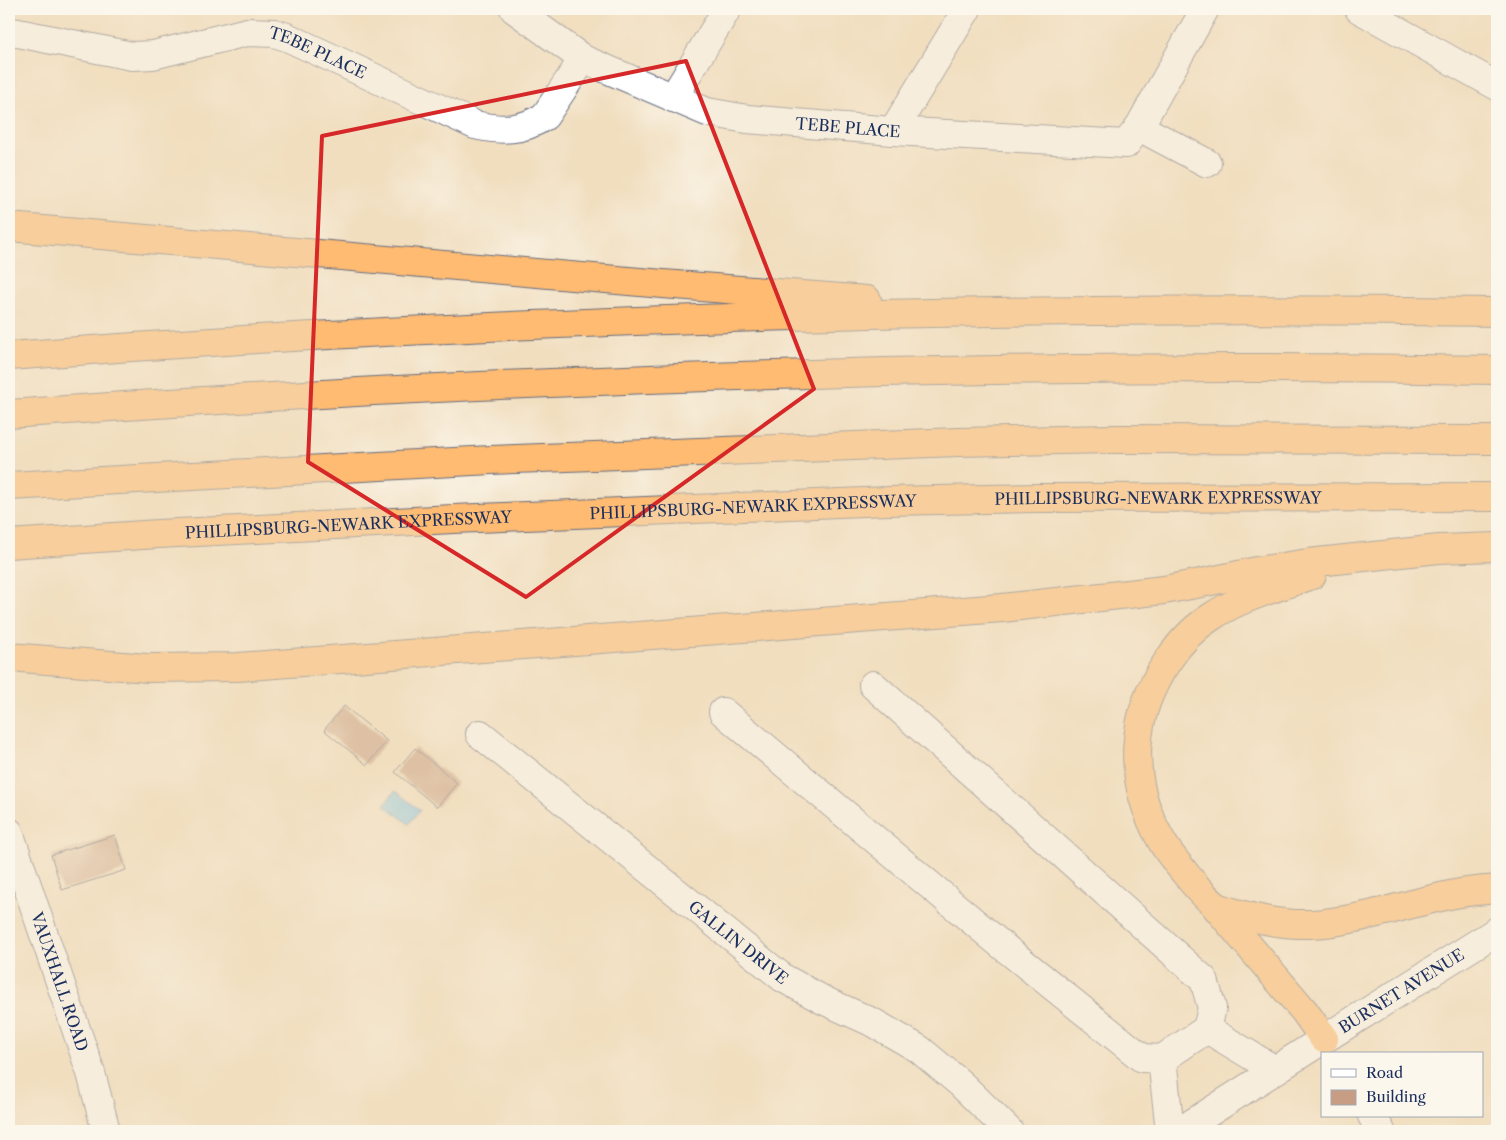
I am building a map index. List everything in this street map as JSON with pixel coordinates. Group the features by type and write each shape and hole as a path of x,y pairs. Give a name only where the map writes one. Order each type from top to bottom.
{"highway":[{"path":"9,227 663,284 1020,312"},
{"path":"11,355 449,329 735,318 1020,312 1497,312"},
{"path":"9,414 347,394 762,375 1019,370 1497,370"},
{"path":"9,486 491,460 948,442 1114,439 1497,440"},
{"name":"PHILLIPSBURG-NEWARK EXPRESSWAY","path":"9,544 158,534 453,519 888,502 1046,498 1497,497"},
{"path":"9,657 148,668 238,667 1002,608 1164,590 1256,571 1360,557 1439,549 1497,547"},
{"path":"1328,1046 1305,1012 1191,880 1156,832 1143,801 1137,771 1137,740 1140,722 1153,685 1169,659 1185,640 1210,617 1245,599 1360,557"},
{"path":"1216,907 1263,919 1311,924 1372,916 1460,893 1497,889"}],"street":[{"name":"TEBE PLACE","path":"514,9 582,59 707,112 747,119 893,131 1132,136"},
{"path":"673,98 726,9"},
{"path":"893,131 967,9"},
{"path":"1205,9 1132,136 1207,163"},
{"path":"1359,9 1497,86"},
{"name":"TEBE PLACE","path":"13,32 132,56 153,55 247,32 274,33 287,36 475,125 497,129 519,128 537,122 545,116 582,59"},
{"path":"723,712 999,943 1142,1058 1162,1060 1207,1029 1212,1008 1204,980 873,685"},
{"name":"GALLIN DRIVE","path":"480,734 783,978 823,1000 874,1023 918,1049 961,1084 1009,1131"},
{"name":"VAUXHALL ROAD","path":"9,832 91,1073 106,1131"},
{"name":"BURNET AVENUE","path":"1180,1131 1275,1070 1328,1046 1497,931"},
{"path":"1207,1029 1275,1070"},
{"path":"1162,1060 1170,1131"},
{"path":"1373,1118 1381,1131"}],"highlighted area":[{"path":"686,61 814,389 526,597 308,462 322,136"}],"water":[{"path":"395,791 420,810 409,824 384,805"}],"building":[{"path":"344,706 387,741 367,765 324,730"},
{"path":"415,748 457,783 437,807 395,772"},
{"path":"115,835 126,870 62,890 51,855"}]}
